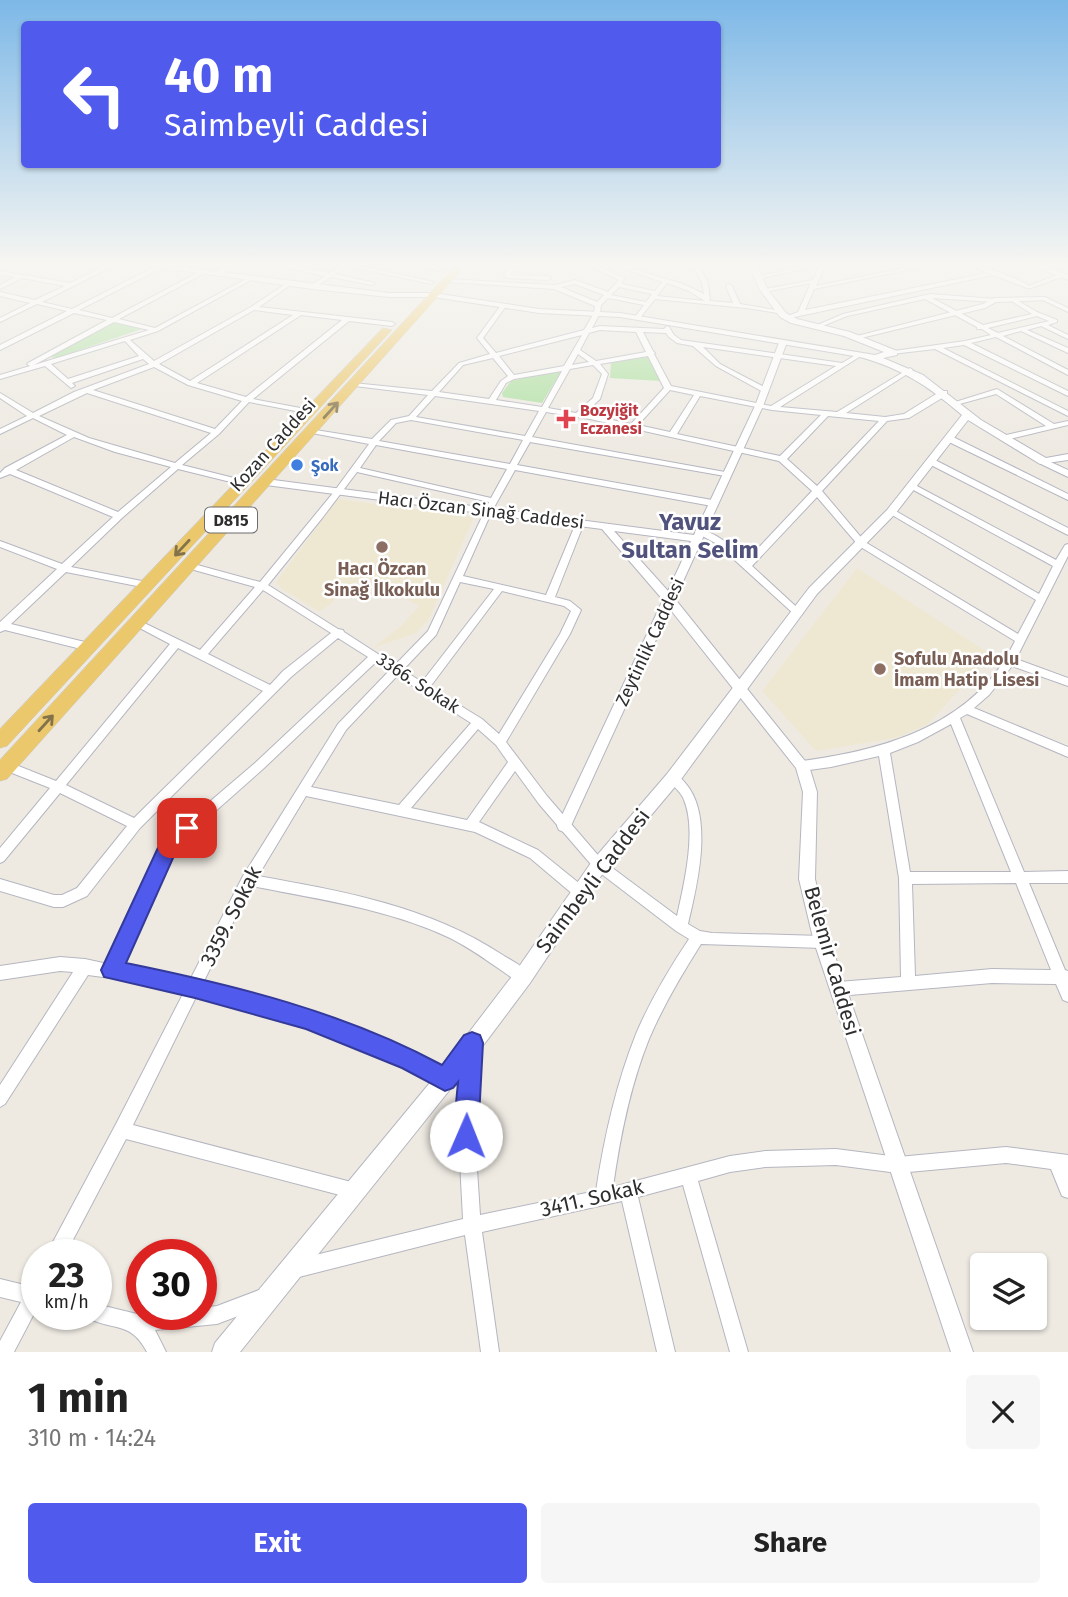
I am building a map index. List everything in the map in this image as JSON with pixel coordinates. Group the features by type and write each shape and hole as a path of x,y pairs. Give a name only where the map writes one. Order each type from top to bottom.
{"highway":[{"name":"Kozan Caddesi","path":"0,741 388,329"},
{"name":"Kozan Caddesi","path":"3,770 355,384 398,329"}],"main road":[{"path":"693,329 807,344"},
{"path":"695,329 807,344 873,357 910,370 1004,438 1044,462 1068,457"},
{"path":"829,329 857,337 894,353"},
{"path":"873,357 894,353"},
{"name":"Saimbeyli Caddesi","path":"224,1352 445,1080 523,977 599,865 673,778 813,592 891,512 950,439 962,409"}],"street":[{"path":"0,348 37,329"},
{"path":"16,372 93,329"},
{"path":"0,432 77,394 152,365 216,329"},
{"path":"190,384 275,329"},
{"path":"1,627 119,516 216,432 247,400 333,329"},
{"path":"486,329 480,338 512,377"},
{"path":"411,418 456,366 599,329"},
{"path":"639,329 668,387"},
{"path":"667,329 676,340 695,344 844,365"},
{"path":"857,337 887,329"},
{"path":"981,329 1068,373"},
{"path":"894,353 938,348 1027,329"},
{"path":"1052,329 1068,337"},
{"path":"0,377 156,330"},
{"path":"1023,330 1068,351"},
{"name":"3359. Sokak","path":"64,1239 122,1130 248,880 342,727 432,633 488,511 587,331"},
{"path":"125,338 141,357 152,365 190,384 247,400 308,412"},
{"name":"Zeytinlik Caddesi","path":"564,826 670,601 725,474 759,406 783,342"},
{"path":"965,343 1068,394"},
{"path":"695,344 718,365 765,391"},
{"path":"938,348 1068,414"},
{"path":"576,350 604,372 602,385 593,403 578,415"},
{"path":"491,401 503,382 512,377 652,353"},
{"path":"772,408 861,354"},
{"path":"68,382 141,357"},
{"path":"46,363 68,382 77,394"},
{"path":"838,416 910,370"},
{"path":"355,384 578,415 782,459 819,493 862,544 1021,640"},
{"path":"668,387 772,408 885,419 906,416 944,393"},
{"path":"634,425 668,387"},
{"path":"89,391 216,432"},
{"path":"962,409 997,391 1053,427"},
{"path":"674,434 698,394"},
{"path":"0,395 31,416 75,434 176,466 243,483"},
{"path":"782,459 826,414"},
{"path":"201,655 263,586 392,422 411,418 725,474"},
{"path":"747,566 819,493 885,419"},
{"path":"1004,438 1068,423"},
{"path":"312,431 712,503"},
{"path":"4,473 75,434"},
{"path":"950,439 1068,497"},
{"path":"932,462 1068,532"},
{"path":"1044,462 1068,474"},
{"path":"354,469 494,501"},
{"path":"4,473 119,516"},
{"name":"Hacı Özcan Sinağ Caddesi","path":"266,482 580,523 698,535"},
{"path":"912,487 1058,565"},
{"path":"891,512 1041,599"},
{"path":"549,599 580,523"},
{"name":"Belemir Caddesi","path":"604,525 670,601 803,766 810,792 807,879 821,942 962,1352"},
{"path":"698,535 720,542 798,612"},
{"path":"0,544 63,568 147,585"},
{"path":"803,766 855,759 884,751 965,709 1010,661 1068,547"},
{"name":"3366. Sokak","path":"190,566 263,586 478,722 500,741 564,826 599,865 698,937"},
{"path":"457,578 549,599 571,606 575,613 500,741"},
{"path":"424,687 500,588"},
{"path":"137,623 271,691"},
{"path":"1,627 89,648"},
{"path":"0,885 54,901 63,901 82,892 136,824 293,668 339,632"},
{"path":"0,857 177,643"},
{"path":"111,970 170,843 259,766 376,656"},
{"path":"1010,661 1068,682"},
{"path":"965,709 1068,752"},
{"path":"954,717 1064,977 1068,995"},
{"path":"402,810 478,722"},
{"path":"884,751 905,878 908,982"},
{"path":"470,825 515,761"},
{"path":"3,770 57,786 136,824"},
{"path":"673,778 689,796 694,829 688,891 681,927"},
{"path":"302,790 470,825 534,854 580,892"},
{"path":"905,878 1068,877"},
{"path":"248,880 321,893 438,928 475,945 523,977"},
{"path":"603,1198 615,1131 635,1058 656,1009 698,937 754,942 821,942"},
{"path":"0,973 60,964 111,970 195,987 336,1029 409,1060 445,1080"},
{"path":"0,1099 85,966"},
{"path":"838,989 992,976 1064,977"},
{"path":"472,1043 466,1136 472,1225 490,1352"},
{"path":"122,1130 355,1191"},
{"name":"3411. Sokak","path":"289,1270 472,1225 603,1198 730,1164 778,1158 836,1157 898,1165 1006,1155 1062,1162"},
{"path":"1062,1162 1068,1190"},
{"path":"688,1175 739,1352"},
{"path":"628,1191 666,1352"},
{"path":"0,1288 21,1292"},
{"path":"217,1315 241,1308 271,1293"},
{"path":"4,1352 21,1320"},
{"path":"143,1330 158,1352"}],"shaded area":[{"name":"Hacı Özcan Sinağ İlkokulu","path":"338,499 474,517 429,619 416,633 373,648 402,625 419,606 365,577 320,612 282,589 276,582"},
{"name":"Sofulu Anadolu İmam Hatip Lisesi","path":"857,568 992,655 927,725 896,738 816,751 762,691"}],"green space":[{"path":"99,329 142,329 56,358 47,356"},
{"path":"648,357 661,381 610,378 611,362"},
{"path":"563,368 542,403 503,397 502,393 511,381"}],"place":[{"name":"Bozyiğit Eczanesi","path":"566,419"},
{"name":"Şok","path":"297,465"},
{"name":"Hacı Özcan Sinağ İlkokulu","path":"382,547"},
{"name":"Sofulu Anadolu İmam Hatip Lisesi","path":"880,669"}],"district":[{"name":"Yavuz Sultan Selim","path":"690,536"}],"route":[{"path":"187,828 170,843 111,970 195,987 306,1018 409,1060 445,1080 472,1043 466,1099 466,1136"}]}
